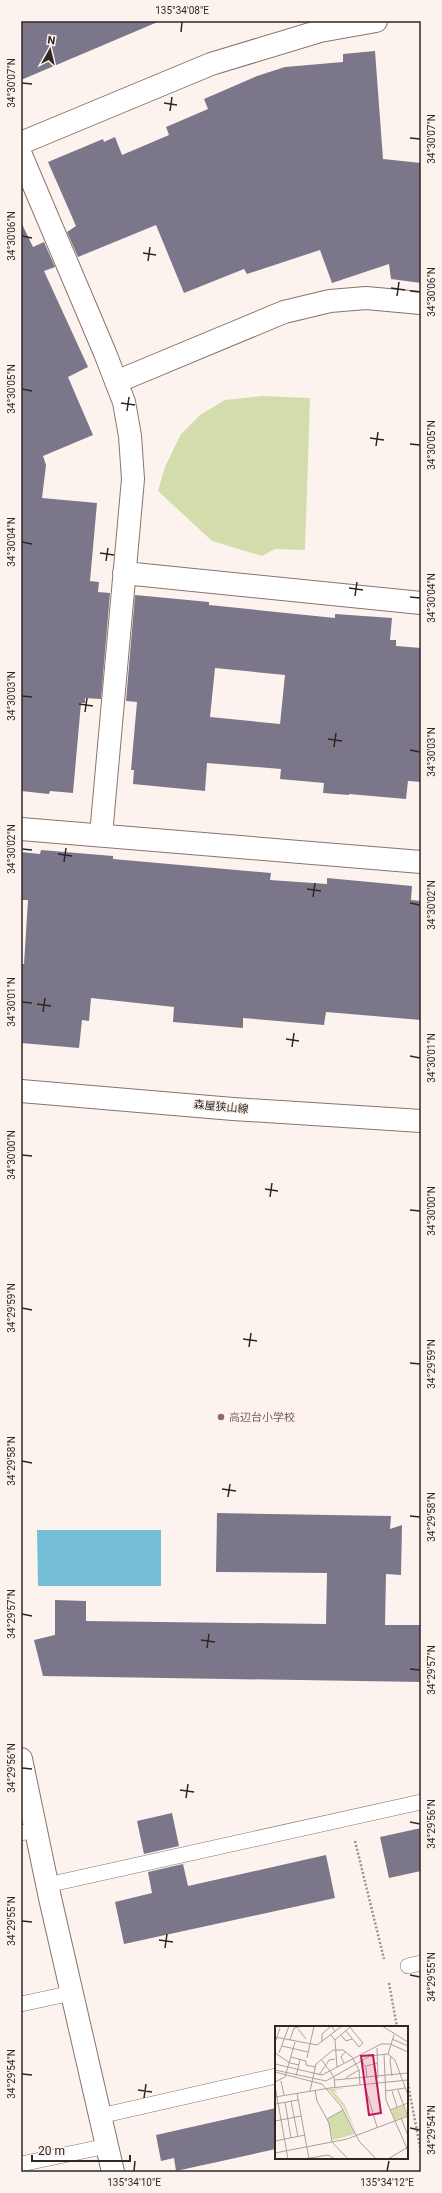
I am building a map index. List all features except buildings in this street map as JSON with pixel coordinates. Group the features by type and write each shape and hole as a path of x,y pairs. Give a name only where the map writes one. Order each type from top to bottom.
{"street":[{"path":"21,143 211,64 320,31 376,21"},
{"path":"21,155 124,402 130,436 133,479 101,835"},
{"path":"116,382 284,312 330,301 366,298 421,303"},
{"path":"124,573 421,603"},
{"path":"21,828 421,862"},
{"name":"森屋狭山線","path":"21,1091 232,1109 421,1121"},
{"path":"21,1759 28,1832 47,1885 113,2172"}],"lane":[{"path":"47,1885 421,1802"},
{"path":"21,2004 72,1993"},
{"path":"100,2116 275,2076"},
{"path":"21,2164 107,2146"}],"path":[{"path":"350,1818 386,1966"},
{"path":"389,1981 397,2026"},
{"path":"408,2084 421,2152"}],"green space":[{"path":"262,396 310,398 305,550 275,549 262,556 212,541 158,491 165,467 181,434 200,415 225,400"}],"water":[{"path":"37,1530 161,1530 161,1586 38,1586"}],"place":[{"name":"高辺台小学校","path":"221,1417"}]}
